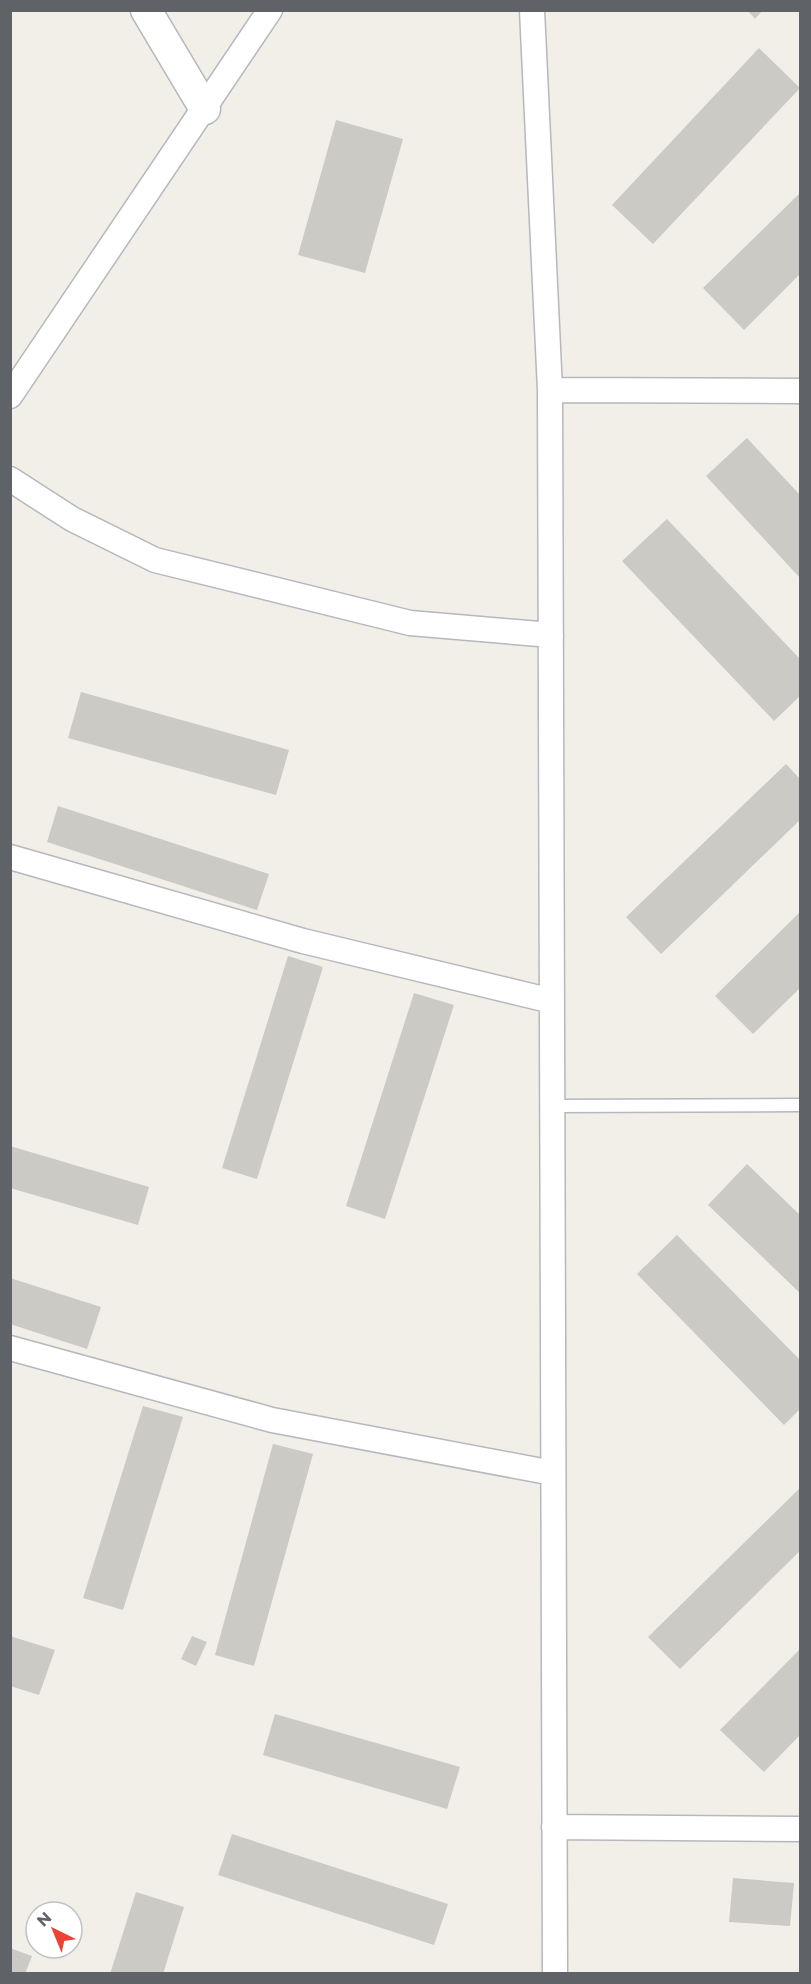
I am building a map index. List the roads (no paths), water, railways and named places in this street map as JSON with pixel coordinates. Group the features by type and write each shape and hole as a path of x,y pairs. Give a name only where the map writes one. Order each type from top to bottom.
{"street":[{"path":"146,10 205,109"},
{"path":"10,396 270,10"},
{"path":"532,10 550,390 555,1974"},
{"path":"550,390 801,391"},
{"path":"10,479 72,519 155,560 410,623 551,635"},
{"path":"10,857 303,941 552,1001"},
{"path":"10,1347 272,1420 553,1473"},
{"path":"554,1827 801,1829"}],"lane":[{"path":"552,1106 801,1105"}]}
